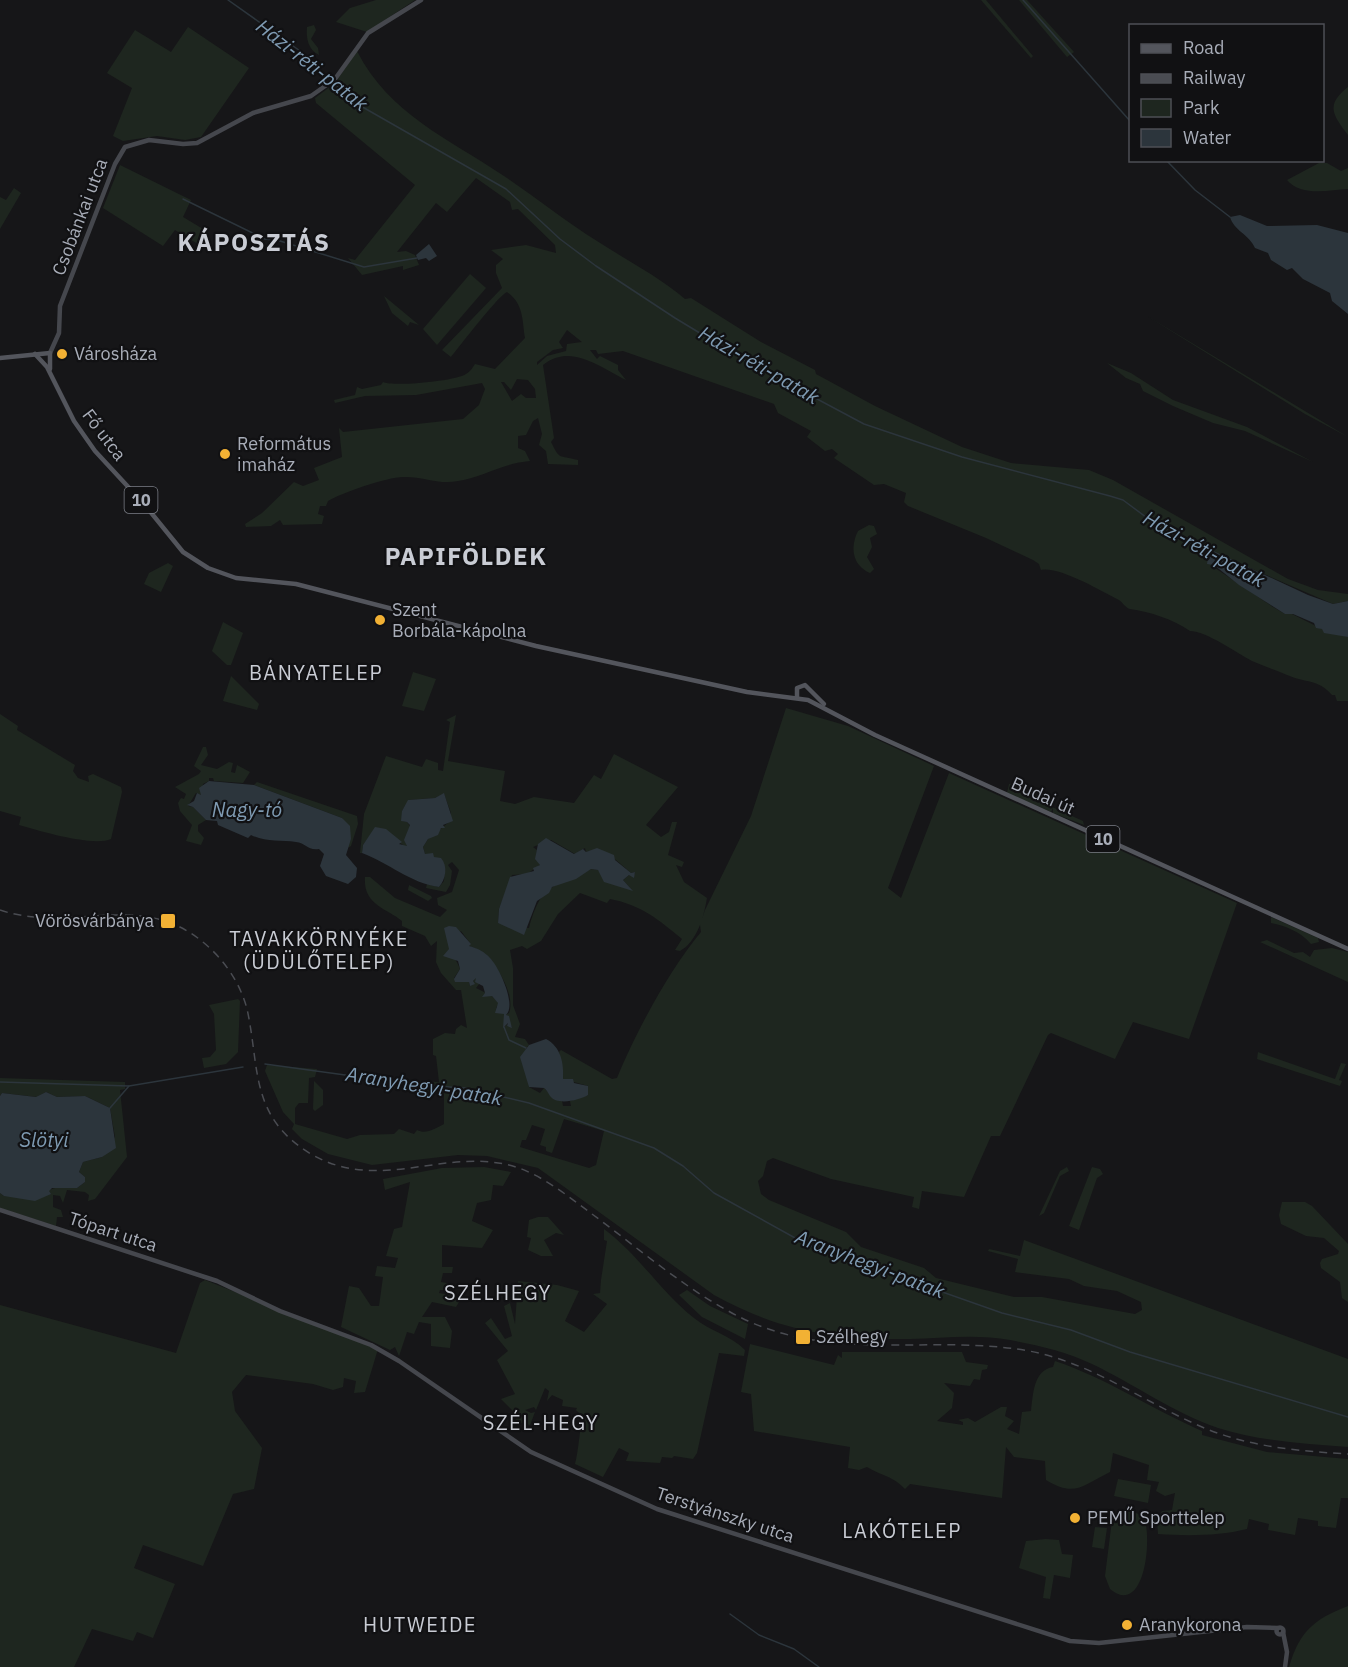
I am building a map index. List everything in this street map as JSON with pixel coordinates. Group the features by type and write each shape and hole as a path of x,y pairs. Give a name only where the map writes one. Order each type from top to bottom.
{"main road":[{"name":"Csobánkai utca","path":"49,354 59,333 60,306 115,164 125,147 149,140 183,144 197,142 253,113 311,96 329,84 368,33 421,0"},
{"name":"Fő utca","path":"35,354 43,360 74,421 95,451 189,556 208,568 229,576 321,589 545,648 755,694 777,696"},
{"path":"0,358 49,354"},
{"path":"43,360 49,354"},
{"path":"49,354 51,374"},
{"name":"10","path":"777,696 804,685 809,687 811,693 828,708"},
{"path":"796,690 797,698"},
{"path":"808,700 811,693"},
{"name":"10","path":"777,696 808,700 828,708"},
{"name":"Budai út","path":"828,708 875,735 1348,949"},
{"name":"Tópart utca","path":"0,1210 217,1281"},
{"name":"Terstyánszky utca","path":"217,1281 300,1320 371,1345 399,1361 531,1452 625,1496 687,1520 1077,1642 1099,1643 1247,1627 1267,1628 1279,1632 1285,1642 1287,1653 1285,1667"}],"green space":[{"path":"376,0 415,0 367,32 336,22 350,8"},
{"path":"981,0 986,0 1033,56 1031,58"},
{"path":"1019,0 1027,0 1074,52 1067,57"},
{"path":"314,25 316,30 311,39 318,48 319,55 312,50 307,39 307,27"},
{"path":"188,27 249,68 201,137 185,140 157,136 123,141 113,136 132,88 107,73 135,30 171,52"},
{"path":"357,51 370,73 386,92 403,108 442,137 504,176 685,299 691,298 761,342 815,370 816,374 875,406 962,447 1011,463 1089,470 1113,480 1288,579 1318,590 1348,594 1348,601 1333,604 1197,545 1215,568 1273,607 1322,629 1348,637 1348,701 1337,701 1335,695 1322,686 1294,678 1252,661 1213,638 1190,631 1153,614 1129,608 1119,600 1069,575 1041,570 1039,564 1033,560 908,506 904,502 906,493 884,484 874,485 834,458 838,454 832,449 825,451 807,437 811,431 778,413 774,404 623,351 598,354 596,350 590,350 597,359 600,356 618,365 618,370 626,380 585,359 574,357 564,356 543,365 554,438 551,442 558,454 578,460 578,465 548,464 546,451 539,445 542,434 538,418 533,421 526,435 518,436 518,448 525,451 530,461 511,464 458,481 444,482 410,477 364,486 328,501 326,506 320,506 318,514 324,516 322,524 283,525 280,520 271,526 246,527 245,524 262,513 294,482 303,486 319,480 314,468 342,457 339,428 343,432 463,419 479,405 485,389 482,383 416,395 365,396 335,403 334,400 355,395 357,387 362,389 381,385 383,382 411,384 460,377 469,372 475,364 495,369 525,338 519,307 507,292 488,311 451,357 442,350 502,288 496,273 496,265 503,259 491,250 526,245 556,253 555,245 518,209 512,210 510,202 476,178 447,212 436,203 397,252 406,251 415,255 419,265 403,270 403,266 362,275 348,258 355,260 415,185 316,103 315,98 335,83","holes":["567,330 582,342 567,344 566,351 547,356 537,365 537,362 553,350 563,348 559,342","517,379 528,380 535,389 536,398 526,398 521,394 512,401 501,382 504,382 511,390"]},
{"path":"1348,87 1348,135 1335,116 1334,105 1336,99"},
{"path":"1319,163 1327,163 1341,171 1348,168 1348,189 1307,191 1287,180"},
{"path":"120,165 191,200 183,217 208,232 201,246 175,230 163,246 103,208"},
{"path":"14,188 21,193 0,229 0,197 6,200"},
{"path":"470,274 486,288 437,345 423,329"},
{"path":"384,296 419,325 410,322 408,326 392,313"},
{"path":"1147,316 1348,437 1305,414"},
{"path":"1107,363 1131,373 1173,400 1247,427 1313,462 1245,431 1213,423 1173,406 1143,391 1140,384 1126,378"},
{"path":"869,525 874,526 877,534 870,538 872,547 867,557 874,569 870,573 859,565 854,555 855,537 858,531"},
{"path":"168,563 173,566 161,592 144,584 149,573"},
{"path":"223,622 243,633 231,665 227,665 212,651"},
{"path":"413,672 436,679 424,711 402,706"},
{"path":"231,676 259,704 257,710 223,701"},
{"path":"786,708 848,726 934,766 888,888 901,898 949,773 1237,903 1189,1039 1133,1022 1115,1059 1051,1033 1048,1035 1000,1136 991,1136 964,1197 922,1191 919,1209 912,1207 914,1197 831,1179 773,1158 767,1161 763,1176 758,1181 761,1194 769,1200 846,1232 861,1247 924,1268 936,1278 1014,1297 1042,1297 1135,1314 1142,1310 1141,1302 1117,1291 1084,1286 1069,1279 1015,1272 1018,1259 988,1251 989,1249 1020,1256 1024,1240 1348,1359 1348,1447 1266,1439 1218,1428 1170,1406 1083,1360 1031,1344 985,1337 857,1338 808,1331 785,1325 714,1295 538,1168 487,1156 458,1155 372,1165 328,1154 302,1139 292,1129 294,1124 283,1112 265,1071 267,1065 317,1069 315,1077 309,1078 308,1103 299,1103 295,1108 295,1124 347,1139 360,1135 394,1134 399,1129 414,1134 417,1130 427,1131 444,1124 444,1094 385,1087 392,1080 439,1082 436,1056 433,1055 433,1039 445,1033 455,1034 456,1029 461,1025 467,1028 461,990 456,990 441,973 436,962 437,941 431,946 425,936 402,926 402,921 377,905 368,894 365,877 370,877 395,898 440,917 447,910 438,905 437,898 452,892 459,870 452,862 448,865 452,871 450,885 446,892 426,888 427,884 439,887 444,881 445,867 425,854 423,847 428,839 449,822 451,813 444,794 435,798 409,800 402,811 402,821 407,822 410,826 405,840 407,846 394,838 372,833 360,853 364,814 386,756 422,767 426,759 438,763 438,770 443,771 450,722 446,720 456,715 448,761 505,771 500,801 515,804 534,797 574,803 594,775 601,779 614,754 678,787 646,825 661,837 669,832 672,822 677,822 668,855 684,862 682,867 676,865 684,882 707,898 702,919 751,816","holes":["551,840 575,854 585,848 586,852 600,852 611,856 631,873 635,872 623,880 631,889 610,882 598,870 591,869 558,884 544,894 529,928 498,923 499,909 512,875 527,874 541,864 536,857 537,850 533,847","580,893 607,903 610,899 631,905 649,914 682,939 675,950 680,951 686,947 701,922 701,932 677,964 654,1002 617,1078 612,1079 561,1050 559,1052 563,1079 588,1086 588,1095 570,1101 571,1106 563,1106 562,1101 555,1099 544,1088 540,1093 529,1087 526,1048 529,1045 525,1039 515,1037 520,1024 513,1005 513,968 510,950 522,946 527,949 541,941 558,914","461,931 470,943 469,946 477,949 500,973 509,994 509,1013 505,1015 512,1027 507,1026 509,1023 504,1027 504,1014 496,1008 499,1003 492,996 476,988 480,983 476,977 470,986 469,982 454,978 460,969 449,942","564,1119 604,1131 596,1165 589,1168 520,1147 522,1140 526,1140 532,1125 545,1129 540,1145 552,1153"]},
{"path":"0,714 18,726 17,730 75,765 73,771 78,778 89,782 88,776 93,774 121,787 122,792 111,839 80,840 53,834 19,825 21,817 0,811"},
{"path":"203,747 206,747 208,755 201,765 217,769 229,762 233,763 231,772 235,773 237,765 250,772 243,783 214,781 213,778 209,778 209,781 203,784 201,795 196,793 188,806 193,807 206,820 198,825 198,831 204,838 201,845 186,841 192,825 180,811 178,803 181,798 184,799 186,794 175,787 199,774 201,771 194,766"},
{"path":"257,782 357,816 358,824 351,846 347,848 351,839 342,818 254,785"},
{"path":"1015,783 1018,788 1014,793 1021,793 1083,821 1084,825 1053,813 1053,808 1051,812 1007,793 1009,784"},
{"path":"409,885 432,898 428,901 408,890"},
{"path":"1271,917 1318,938 1319,942 1311,944 1293,930 1271,923"},
{"path":"1267,940 1294,953 1303,952 1310,957 1314,950 1332,948 1348,952 1348,982 1260,942"},
{"path":"238,999 240,1001 238,1052 226,1064 204,1068 202,1058 210,1057 216,1050 214,1014 209,1005"},
{"path":"1258,1052 1335,1079 1341,1063 1346,1064 1339,1080 1342,1081 1340,1086 1257,1059"},
{"path":"0,1078 125,1082 125,1089 120,1090 127,1157 95,1199 88,1201 89,1195 85,1192 67,1190 63,1203 60,1196 53,1195 53,1207 61,1210 63,1217 57,1217 56,1226 0,1208 0,1193 4,1196 49,1190 61,1186 77,1188 85,1182 85,1177 79,1172 83,1162 102,1157 115,1137 110,1108 85,1096 57,1097 46,1092 37,1097 2,1093 0,1096"},
{"path":"314,1081 323,1090 323,1105 315,1111 313,1109"},
{"path":"484,1167 511,1172 503,1186 493,1185 491,1200 477,1203 472,1221 493,1230 482,1248 442,1245 442,1267 453,1267 452,1273 443,1273 441,1282 452,1284 440,1290 439,1293 462,1297 456,1307 432,1302 422,1317 445,1317 452,1331 450,1348 431,1346 431,1324 419,1322 414,1334 407,1332 399,1356 395,1347 390,1350 341,1327 349,1286 359,1288 371,1306 379,1306 383,1277 375,1276 377,1266 395,1268 398,1258 386,1256 394,1229 402,1227 410,1182 385,1190 383,1179 442,1168"},
{"path":"1067,1167 1069,1171 1060,1176 1044,1213 1039,1216 1060,1171"},
{"path":"1092,1167 1100,1169 1103,1174 1097,1178 1079,1230 1069,1226"},
{"path":"1282,1202 1305,1202 1312,1206 1348,1244 1348,1302 1342,1298 1340,1282 1321,1268 1320,1263 1322,1259 1338,1254 1339,1251 1324,1238 1306,1236 1281,1224 1279,1215"},
{"path":"548,1217 564,1235 556,1233 544,1240 553,1256 541,1256 528,1250 531,1238 527,1237 529,1220"},
{"path":"604,1229 628,1250 682,1308 745,1350 744,1356 719,1353 697,1453 693,1459 674,1456 672,1458 662,1457 660,1463 626,1461 629,1453 619,1448 603,1477 575,1464 583,1417 576,1410 577,1408 562,1406 563,1400 552,1395 547,1401 549,1391 545,1388 536,1410 534,1407 525,1410 535,1412 530,1425 516,1422 516,1414 501,1399 515,1394 497,1360 508,1351 485,1323 491,1318 505,1339 512,1336 504,1306 510,1303 515,1324 518,1281 557,1285 579,1291 565,1321 584,1332 607,1304 593,1294 600,1293 607,1241 604,1240"},
{"path":"205,1280 378,1349 365,1392 354,1393 356,1381 344,1378 343,1387 333,1390 313,1384 246,1375 232,1392 235,1411 262,1448 254,1489 233,1494 203,1566 143,1545 134,1568 175,1584 153,1638 137,1632 133,1641 92,1629 74,1667 0,1667 0,1305 176,1353 200,1283"},
{"path":"687,1290 710,1306 748,1324 745,1339 702,1317 679,1295"},
{"path":"750,1344 834,1365 838,1355 842,1358 842,1352 962,1352 966,1362 988,1365 987,1369 982,1370 980,1380 974,1379 970,1386 944,1383 954,1393 952,1408 937,1421 963,1425 963,1422 958,1420 968,1418 975,1422 1001,1407 1007,1407 1005,1416 1014,1421 1007,1429 1019,1434 1022,1412 1031,1411 1035,1384 1041,1373 1053,1367 1055,1361 1111,1385 1202,1431 1202,1435 1267,1452 1348,1459 1348,1498 1341,1498 1336,1528 1318,1526 1318,1521 1298,1518 1295,1535 1268,1530 1269,1524 1249,1519 1247,1529 1225,1533 1158,1534 1157,1519 1162,1511 1172,1510 1175,1493 1165,1496 1156,1491 1159,1482 1147,1480 1149,1465 1113,1453 1110,1472 1079,1488 1064,1488 1046,1480 1045,1461 1014,1457 1006,1447 1002,1498 910,1484 905,1489 892,1479 867,1467 859,1470 848,1468 850,1447 754,1431 751,1394 741,1392"},
{"path":"1118,1479 1151,1485 1148,1503 1114,1496"},
{"path":"1129,1510 1143,1516 1146,1525 1146,1554 1144,1570 1139,1583 1132,1592 1122,1595 1110,1589 1105,1576 1112,1520 1118,1513"},
{"path":"1095,1527 1107,1528 1104,1549 1092,1547"},
{"path":"1059,1540 1062,1554 1073,1555 1070,1578 1054,1575 1050,1599 1043,1598 1046,1577 1019,1568 1026,1541"},
{"path":"1348,1606 1348,1667 1289,1667 1298,1645 1310,1628 1326,1616"}],"water":[{"path":"1240,215 1267,226 1317,225 1348,233 1348,314 1332,301 1330,293 1303,279 1292,268 1287,270 1271,260 1268,253 1255,248 1230,217"},
{"path":"429,244 437,256 429,261 426,258 418,260 416,255"},
{"path":"1194,542 1308,595 1333,604 1348,601 1348,637 1324,633 1322,629 1316,628 1314,623 1293,614 1285,614 1239,585 1214,565 1207,564 1208,557 1202,554 1205,555"},
{"name":"Nagy-tó","path":"209,781 254,785 342,818 350,826 351,839 346,855 357,868 356,877 348,884 326,876 320,866 324,854 319,849 312,849 299,843 267,840 251,835 248,838 218,825 217,821 206,820 193,807 187,805 194,801 197,793 201,795 199,788"},
{"path":"444,793 453,821 443,825 445,828 441,828 438,835 428,839 423,847 425,854 433,853 434,857 441,858 445,865 443,880 439,887 409,877 362,853 363,845 375,827 386,829 402,842 399,844 407,846 404,840 410,825 401,821 402,811 408,800 435,798"},
{"path":"546,838 574,854 583,849 586,852 597,848 614,855 615,860 631,873 635,872 634,878 629,875 623,880 633,891 604,882 598,870 591,869 576,879 552,887 549,893 537,901 524,935 498,923 499,909 510,877 534,871 533,868 540,865 535,859 538,844"},
{"path":"456,927 471,944 469,946 483,952 494,963 508,995 509,1010 506,1015 509,1016 512,1028 507,1026 508,1023 503,1028 504,1014 495,1013 498,1003 492,996 482,997 485,993 483,986 475,982 476,978 473,981 475,984 470,986 469,982 455,982 454,979 460,969 458,961 443,956 449,949 444,928"},
{"path":"546,1039 558,1051 563,1067 563,1079 573,1079 574,1083 588,1086 588,1095 580,1099 558,1101 553,1099 544,1088 529,1087 520,1057 529,1045"},
{"name":"Slötyi","path":"46,1092 57,1097 85,1096 110,1108 116,1148 102,1157 83,1162 79,1172 85,1177 85,1182 77,1188 52,1188 49,1191 51,1194 35,1201 4,1196 0,1193 0,1096 2,1093 36,1097"}],"waterway":[{"name":"Házi-réti-patak","path":"228,0 303,53 352,101 506,189 560,239 596,266 746,361 864,424 962,457 1123,500 1162,529 1196,545"},
{"path":"1023,0 1129,120"},
{"path":"1168,162 1195,190 1230,217"},
{"path":"183,199 265,239 280,241 364,267 417,258"},
{"path":"504,1027 509,1040 526,1048"},
{"name":"Aranyhegyi-patak","path":"265,1064 418,1085 465,1088 529,1103 654,1148 683,1166 714,1193 806,1244 1002,1313 1071,1330 1130,1352 1348,1417"},
{"name":"Aranyhegyi-patak","path":"0,1082 129,1086 243,1067"},
{"name":"Aranyhegyi-patak","path":"110,1108 129,1086"},
{"path":"730,1614 759,1635 794,1649 819,1667"}],"railway":[{"path":"0,910 23,916 46,918 135,915 178,926 201,941 222,960 243,996 261,1089 267,1107 277,1124 291,1140 311,1154 337,1165 363,1170 389,1170 466,1161 493,1162 519,1168 557,1188 707,1299 748,1321 782,1333 817,1341 852,1344 958,1345 1029,1351 1074,1364 1180,1417 1220,1434 1274,1447 1348,1454"}],"place":[{"name":"Városháza","path":"62,354"},
{"name":"Református imaház","path":"225,454"},
{"name":"Szent Borbála-kápolna","path":"380,620"},
{"name":"Vörösvárbánya","path":"168,921"},
{"name":"Szélhegy","path":"803,1337"},
{"name":"PEMŰ Sporttelep","path":"1075,1518"},
{"name":"Aranykorona","path":"1127,1625"}],"district":[{"name":"KÁPOSZTÁS","path":"254,243"},
{"name":"PAPIFÖLDEK","path":"466,557"},
{"name":"BÁNYATELEP","path":"316,673"},
{"name":"TAVAKKÖRNYÉKE (ÜDÜLŐTELEP)","path":"319,950"},
{"name":"SZÉLHEGY","path":"498,1293"},
{"name":"SZÉL-HEGY","path":"541,1423"},
{"name":"LAKÓTELEP","path":"902,1531"},
{"name":"HUTWEIDE","path":"420,1625"}]}
